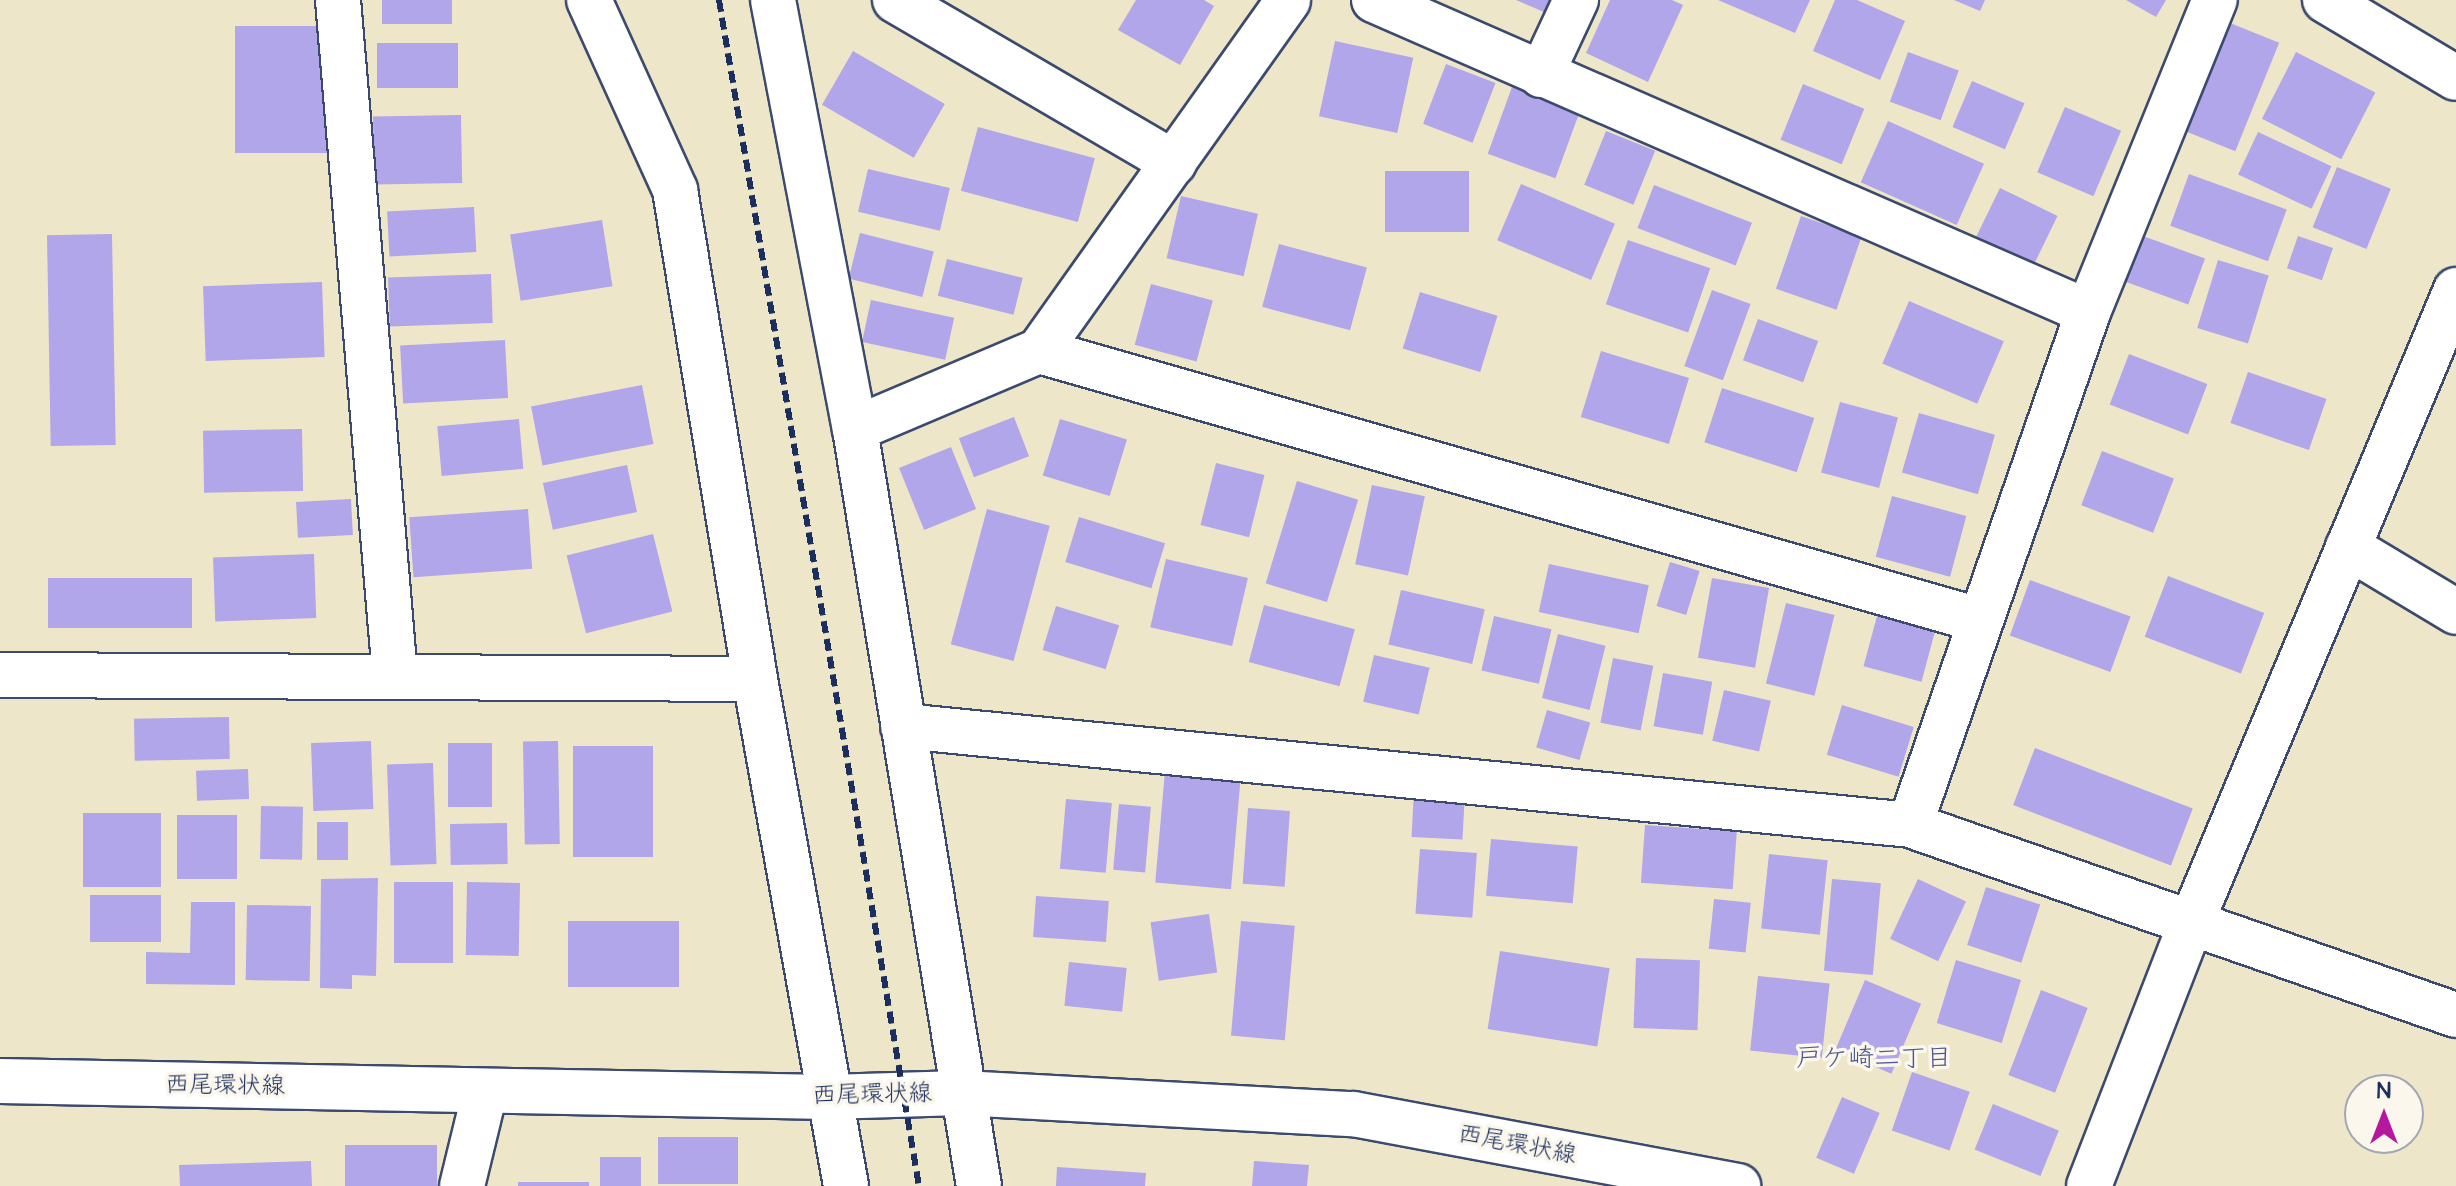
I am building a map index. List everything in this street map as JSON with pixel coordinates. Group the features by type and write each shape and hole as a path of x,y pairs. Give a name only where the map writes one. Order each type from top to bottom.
{"street":[{"path":"338,0 395,676"},
{"path":"589,0 675,190 755,679 846,1186"},
{"path":"773,0 855,429 961,1093 979,1186"},
{"path":"895,0 1174,163"},
{"path":"855,429 1039,351 1288,0"},
{"path":"1374,0 2088,312"},
{"path":"1541,75 1576,0"},
{"path":"1910,825 2088,312 2215,0"},
{"path":"2325,0 2456,78"},
{"path":"2089,1186 2192,921 2456,290"},
{"path":"1039,351 1979,620"},
{"path":"2348,547 2456,612"},
{"path":"0,675 755,679"},
{"path":"903,726 1910,825 2456,1015"},
{"name":"西尾環状線","path":"0,1081 828,1097 961,1093 1353,1114 1738,1186"},
{"path":"462,1186 485,1092"}],"building":[{"path":"382,0 452,0 452,24 382,24"},
{"path":"1136,0 1204,0 1214,6 1180,65 1118,30"},
{"path":"1516,0 1557,0 1551,15"},
{"path":"1610,0 1672,0 1683,5 1648,82 1586,53"},
{"path":"1718,0 1810,0 1795,33"},
{"path":"1835,0 1857,0 1905,21 1880,80 1813,51"},
{"path":"1954,0 1985,0 1980,11"},
{"path":"2126,0 2166,0 2156,17"},
{"path":"2230,23 2279,43 2235,151 2186,131"},
{"path":"235,26 328,26 328,153 235,153"},
{"path":"1335,41 1413,58 1397,133 1319,116"},
{"path":"377,43 458,43 458,88 377,88"},
{"path":"853,51 945,104 914,158 822,105"},
{"path":"1908,52 1959,70 1941,120 1890,102"},
{"path":"2296,52 2375,92 2341,159 2262,119"},
{"path":"1446,64 1495,83 1473,143 1423,124"},
{"path":"1972,81 2024,103 2005,149 1952,127"},
{"path":"1803,84 1864,109 1842,164 1781,140"},
{"path":"1512,87 1580,112 1555,178 1488,154"},
{"path":"2065,107 2121,131 2093,196 2037,172"},
{"path":"461,115 462,183 374,185 373,117"},
{"path":"1888,121 1984,164 1957,225 1861,182"},
{"path":"978,127 1095,158 1078,222 961,191"},
{"path":"1606,131 1655,151 1633,205 1584,185"},
{"path":"2258,132 2331,166 2312,209 2238,175"},
{"path":"2337,167 2391,189 2366,249 2313,227"},
{"path":"868,169 950,188 940,231 858,212"},
{"path":"1385,171 1469,171 1469,232 1385,232"},
{"path":"2189,174 2287,210 2268,261 2170,226"},
{"path":"1521,184 1615,224 1591,280 1497,240"},
{"path":"1654,185 1752,223 1736,266 1638,228"},
{"path":"2000,188 2058,216 2032,269 1974,241"},
{"path":"1181,196 1258,214 1244,276 1167,258"},
{"path":"474,207 476,252 389,256 387,212"},
{"path":"1801,216 1862,237 1836,310 1776,289"},
{"path":"602,220 612,286 521,301 510,235"},
{"path":"860,233 934,251 922,297 849,279"},
{"path":"112,234 116,445 51,446 47,235"},
{"path":"2143,236 2205,259 2188,305 2126,282"},
{"path":"2298,236 2333,248 2322,280 2287,268"},
{"path":"1628,240 1710,268 1688,333 1606,304"},
{"path":"1279,244 1367,268 1350,330 1262,307"},
{"path":"947,259 1023,278 1013,315 938,296"},
{"path":"2218,260 2269,275 2248,343 2197,328"},
{"path":"491,274 493,323 390,327 388,278"},
{"path":"322,282 325,357 206,361 203,286"},
{"path":"1151,284 1213,301 1197,361 1135,345"},
{"path":"1712,290 1751,304 1723,380 1684,366"},
{"path":"1420,292 1497,316 1480,372 1403,348"},
{"path":"871,300 954,318 945,360 862,342"},
{"path":"1909,301 2004,341 1977,404 1882,364"},
{"path":"1758,319 1818,341 1803,382 1743,360"},
{"path":"505,340 508,398 403,403 400,345"},
{"path":"1601,351 1689,378 1669,444 1581,417"},
{"path":"2129,354 2207,384 2188,435 2110,404"},
{"path":"2248,372 2326,399 2309,450 2230,423"},
{"path":"642,385 653,444 543,465 531,407"},
{"path":"1722,388 1814,418 1797,472 1704,442"},
{"path":"1840,402 1898,418 1879,488 1821,473"},
{"path":"1919,413 1995,435 1978,494 1902,473"},
{"path":"1014,417 1029,456 974,477 959,438"},
{"path":"519,419 523,469 442,476 437,426"},
{"path":"1060,419 1127,439 1110,496 1043,475"},
{"path":"302,429 303,491 204,493 203,431"},
{"path":"951,447 976,509 924,530 899,468"},
{"path":"2102,451 2174,479 2153,533 2081,505"},
{"path":"1216,463 1265,475 1249,537 1201,525"},
{"path":"627,465 637,512 553,530 543,483"},
{"path":"1297,481 1358,500 1327,602 1266,583"},
{"path":"1372,485 1425,496 1408,575 1355,564"},
{"path":"1892,496 1966,516 1950,577 1876,557"},
{"path":"351,499 353,535 298,538 296,502"},
{"path":"528,509 532,569 413,577 409,517"},
{"path":"987,509 1050,526 1014,661 951,644"},
{"path":"1079,517 1165,543 1151,588 1065,562"},
{"path":"653,534 672,612 586,633 567,556"},
{"path":"314,554 316,618 215,621 213,558"},
{"path":"1166,559 1248,578 1232,646 1150,627"},
{"path":"1670,562 1700,571 1686,615 1657,606"},
{"path":"1549,564 1649,585 1639,633 1539,612"},
{"path":"2168,576 2264,613 2241,674 2145,637"},
{"path":"48,578 192,578 192,628 48,628"},
{"path":"1712,578 1769,588 1755,668 1698,658"},
{"path":"2030,580 2131,617 2110,672 2010,635"},
{"path":"1401,590 1485,609 1472,664 1388,645"},
{"path":"1786,603 1835,615 1814,696 1766,684"},
{"path":"1264,605 1355,629 1340,686 1249,662"},
{"path":"1056,606 1119,625 1106,669 1043,650"},
{"path":"1494,616 1551,629 1539,684 1481,671"},
{"path":"1877,616 1935,632 1921,682 1864,666"},
{"path":"1558,634 1606,646 1590,710 1542,698"},
{"path":"1374,655 1430,668 1419,715 1363,702"},
{"path":"1613,658 1653,666 1641,731 1600,723"},
{"path":"1663,673 1712,682 1703,735 1654,726"},
{"path":"1724,690 1771,701 1759,751 1712,741"},
{"path":"1842,705 1914,727 1899,777 1827,755"},
{"path":"1547,710 1590,722 1580,760 1536,747"},
{"path":"229,717 230,759 135,761 134,719"},
{"path":"371,741 373,809 313,811 311,743"},
{"path":"558,741 560,844 525,845 523,742"},
{"path":"448,743 492,743 492,807 448,807"},
{"path":"573,746 653,746 653,857 573,857"},
{"path":"2035,748 2193,809 2171,866 2013,805"},
{"path":"433,763 437,864 391,866 387,765"},
{"path":"248,769 249,799 197,801 196,771"},
{"path":"1165,771 1241,778 1231,889 1155,883"},
{"path":"1414,790 1465,793 1462,840 1412,837"},
{"path":"1066,799 1112,803 1106,873 1060,869"},
{"path":"1119,804 1151,807 1145,873 1113,870"},
{"path":"261,806 303,807 302,860 260,859"},
{"path":"1248,808 1290,811 1285,887 1243,884"},
{"path":"83,813 161,813 161,887 83,887"},
{"path":"177,815 237,815 237,879 177,879"},
{"path":"317,822 348,822 348,860 317,860"},
{"path":"507,823 508,864 451,865 450,824"},
{"path":"1645,825 1737,831 1733,889 1641,883"},
{"path":"1491,839 1578,847 1573,903 1486,896"},
{"path":"1420,849 1477,853 1472,918 1415,914"},
{"path":"1769,854 1828,860 1820,935 1761,929"},
{"path":"378,878 376,976 352,975 352,989 320,988 321,879"},
{"path":"1832,879 1881,883 1873,975 1824,971"},
{"path":"1918,879 1966,901 1938,961 1890,939"},
{"path":"394,882 453,882 453,963 394,963"},
{"path":"467,882 520,883 519,956 466,955"},
{"path":"1986,887 2040,905 2021,963 1967,945"},
{"path":"90,895 161,895 161,942 90,942"},
{"path":"1036,896 1109,901 1106,942 1033,937"},
{"path":"1714,899 1751,903 1746,953 1709,949"},
{"path":"191,902 235,902 235,985 146,984 146,952 190,953"},
{"path":"247,905 311,906 310,981 246,980"},
{"path":"1209,914 1217,972 1159,981 1151,922"},
{"path":"568,921 679,921 679,987 568,987"},
{"path":"1241,921 1295,926 1285,1040 1231,1036"},
{"path":"1500,951 1610,968 1597,1046 1488,1029"},
{"path":"1636,958 1700,960 1698,1030 1634,1028"},
{"path":"1956,960 2021,980 2002,1043 1937,1023"},
{"path":"1069,962 1127,968 1122,1012 1064,1006"},
{"path":"1758,976 1830,984 1822,1058 1750,1051"},
{"path":"1865,980 1921,1004 1891,1074 1835,1050"},
{"path":"2041,990 2088,1008 2055,1093 2008,1075"},
{"path":"1912,1072 1970,1092 1949,1150 1892,1131"},
{"path":"1842,1097 1880,1113 1854,1174 1816,1158"},
{"path":"1993,1104 2059,1131 2040,1176 1975,1149"},
{"path":"658,1137 738,1137 738,1184 658,1184"},
{"path":"345,1145 437,1145 437,1186 345,1186"},
{"path":"600,1157 641,1157 641,1186 600,1186"},
{"path":"311,1161 312,1186 180,1186 179,1165"},
{"path":"1254,1161 1309,1165 1307,1186 1252,1186"},
{"path":"1057,1167 1146,1173 1145,1186 1056,1186"},
{"path":"518,1182 589,1182 589,1186 518,1186"}],"railway":[{"path":"719,0 919,1186"}],"district":[{"name":"戸ケ崎二丁目","path":"1874,1059"}]}
